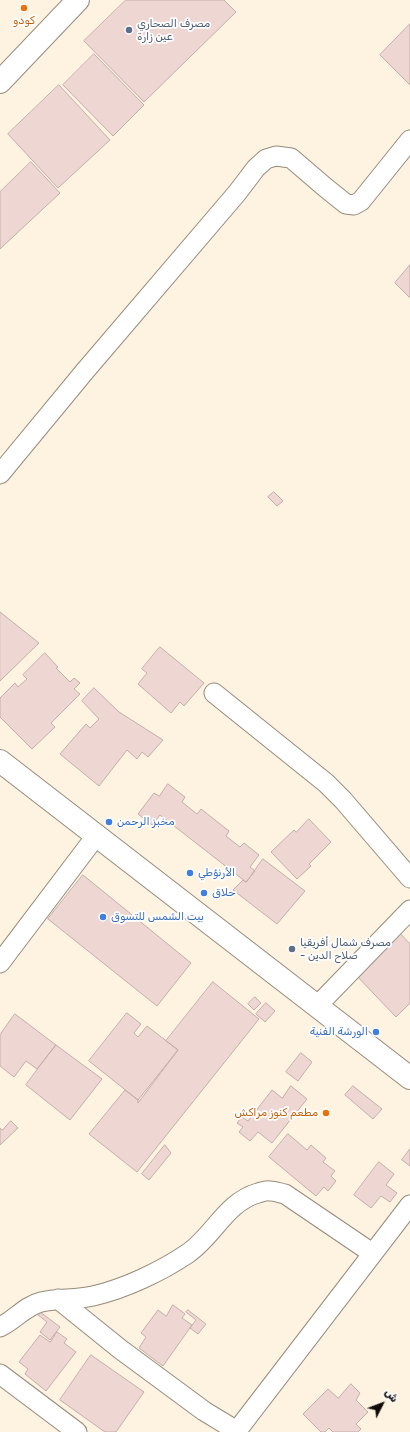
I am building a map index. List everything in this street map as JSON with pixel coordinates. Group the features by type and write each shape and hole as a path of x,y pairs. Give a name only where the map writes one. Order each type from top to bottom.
{"street":[{"path":"0,82 78,0"},
{"path":"0,474 84,371 237,193 256,168 266,159 276,156 291,158 346,204 354,205 361,201 410,140"},
{"path":"214,694 326,783 343,800 410,878"},
{"path":"0,761 410,1078"},
{"path":"0,962 96,836"},
{"path":"317,1006 410,910"},
{"path":"0,1328 28,1307 40,1302 92,1296 121,1288 164,1268 188,1253 201,1242 238,1203 252,1195 268,1190 284,1194 372,1254"},
{"path":"58,1300 120,1349 204,1411 236,1431 410,1205"},
{"path":"0,1374 77,1432"}],"building":[{"path":"126,0 224,0 236,12 144,102 84,41"},
{"path":"410,24 410,85 380,55"},
{"path":"94,54 144,105 113,136 63,85"},
{"path":"59,85 110,140 58,188 8,134"},
{"path":"31,162 60,193 0,249 0,192"},
{"path":"410,265 410,298 395,283"},
{"path":"274,492 283,501 277,506 268,497"},
{"path":"0,612 39,643 0,681"},
{"path":"160,647 204,683 184,706 180,702 171,713 138,684 147,673 142,669"},
{"path":"45,653 58,667 56,668 70,682 74,678 80,683 74,689 80,694 51,723 55,727 32,749 0,717 0,698 15,683 18,687 27,679 23,675"},
{"path":"94,688 119,712 163,740 148,757 142,752 137,759 127,750 99,786 60,754 86,724 90,728 99,719 82,701"},
{"path":"168,784 185,797 182,802 197,814 201,809 229,831 226,836 240,847 244,843 259,855 250,867 255,871 246,882 160,815 152,825 138,814 154,793 159,796"},
{"path":"309,819 331,842 309,864 311,866 297,879 271,852 294,830 296,832"},
{"path":"263,859 305,891 277,924 233,890 243,880 246,882"},
{"path":"83,875 191,963 157,1006 48,919"},
{"path":"397,930 410,944 410,1003 396,1017 353,972"},
{"path":"213,982 259,1019 137,1172 89,1134 125,1090 138,1100 138,1103 178,1050 166,1041"},
{"path":"255,997 261,1003 254,1010 248,1004"},
{"path":"266,1003 275,1011 265,1022 256,1014"},
{"path":"127,1013 141,1024 134,1033 138,1037 147,1026 178,1050 138,1100 89,1061"},
{"path":"15,1014 56,1045 37,1069 26,1061 14,1077 0,1066 0,1035"},
{"path":"56,1045 102,1079 70,1120 26,1085"},
{"path":"301,1053 312,1062 298,1081 286,1072"},
{"path":"291,1086 307,1099 272,1143 258,1132 250,1141 239,1132 243,1127 237,1123 242,1117 248,1121 272,1090 282,1098"},
{"path":"353,1086 382,1109 373,1119 345,1095"},
{"path":"11,1121 18,1128 0,1145 0,1128 2,1130"},
{"path":"288,1134 307,1150 311,1145 326,1158 323,1162 335,1171 331,1176 336,1181 328,1191 324,1187 316,1196 269,1157"},
{"path":"165,1145 171,1153 149,1180 142,1174"},
{"path":"410,1149 410,1166 402,1160"},
{"path":"379,1162 394,1174 386,1185 397,1193 390,1202 381,1196 371,1208 354,1195"},
{"path":"173,1305 185,1314 182,1318 192,1325 163,1366 139,1348 146,1337 141,1333 158,1310 166,1316"},
{"path":"188,1310 206,1324 198,1334 190,1328 196,1320 186,1312"},
{"path":"40,1312 60,1327 50,1340 40,1332 47,1322 38,1315"},
{"path":"57,1332 67,1339 64,1343 76,1352 46,1391 25,1374 28,1369 19,1362 40,1335 50,1342"},
{"path":"91,1355 144,1392 116,1432 105,1432 60,1400"},
{"path":"351,1384 360,1393 356,1400 368,1412 356,1424 361,1429 358,1432 333,1432 329,1428 325,1432 321,1432 303,1414 328,1389 338,1398"}],"place":[{"name":"كودو","path":"24,8"},
{"name":"مصرف الصحاري عين زارة","path":"129,30"},
{"name":"مخبز الرحمن","path":"109,822"},
{"name":"الأرنؤطي","path":"190,873"},
{"name":"حلاق","path":"204,893"},
{"name":"بيت الشمس للتسوق","path":"103,917"},
{"name":"مصرف شمال أفريقيا - صلاح الدين","path":"292,949"},
{"name":"الورشة الفنية","path":"376,1032"},
{"name":"مطعم كنوز مراكش","path":"326,1113"}]}
